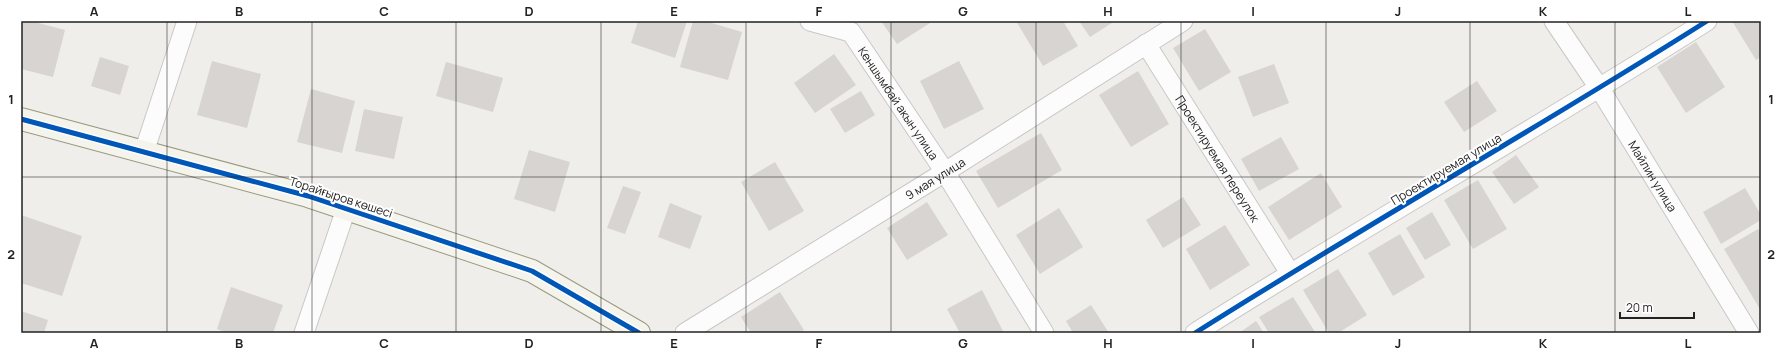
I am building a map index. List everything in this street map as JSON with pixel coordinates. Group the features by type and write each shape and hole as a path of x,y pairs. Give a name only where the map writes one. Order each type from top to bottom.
{"street":[{"path":"144,152 187,21"},
{"name":"Кеншымбай акын улица","path":"810,21 851,32 945,172 1044,333"},
{"name":"9 мая улица","path":"685,333 945,172 1183,21"},
{"name":"Майлин улица","path":"1554,21 1600,89 1749,333"},
{"name":"Проектируемая улица","path":"1195,333 1290,273 1600,89 1707,21"},
{"name":"Проектируемая переулок","path":"1146,44 1290,273"},
{"name":"Торайғыров көшесі","path":"21,119 308,196 532,271 639,333"},
{"path":"304,333 346,209"}],"building":[{"path":"21,21 31,21 65,30 53,77 21,69"},
{"path":"638,21 687,21 675,58 631,43"},
{"path":"693,21 705,21 742,32 728,80 680,67"},
{"path":"881,21 929,21 930,23 897,44"},
{"path":"1016,21 1063,21 1078,46 1043,66"},
{"path":"1079,21 1115,21 1090,37"},
{"path":"1732,21 1761,21 1761,57 1756,60"},
{"path":"1205,29 1231,72 1199,91 1173,48"},
{"path":"1696,42 1725,87 1686,113 1657,67"},
{"path":"834,54 856,85 815,113 794,83"},
{"path":"100,57 129,66 120,95 91,86"},
{"path":"212,61 261,74 247,128 197,115"},
{"path":"959,61 984,109 944,129 920,81"},
{"path":"446,62 503,78 493,112 436,96"},
{"path":"1274,64 1289,103 1253,117 1238,77"},
{"path":"1138,71 1169,124 1131,147 1099,95"},
{"path":"1477,81 1497,111 1464,132 1444,102"},
{"path":"311,89 355,101 342,153 297,142"},
{"path":"861,91 875,115 845,133 830,109"},
{"path":"364,109 403,117 394,159 355,151"},
{"path":"1041,133 1062,170 998,208 976,171"},
{"path":"1281,137 1299,169 1259,191 1241,159"},
{"path":"529,150 570,162 555,212 514,199"},
{"path":"1516,155 1539,187 1514,204 1492,172"},
{"path":"775,162 804,211 769,231 741,182"},
{"path":"1321,173 1342,207 1289,240 1268,207"},
{"path":"1478,180 1507,229 1473,249 1444,200"},
{"path":"623,186 641,192 625,234 607,228"},
{"path":"1745,188 1761,215 1761,220 1721,244 1703,212"},
{"path":"1183,197 1201,225 1163,248 1146,220"},
{"path":"927,202 948,235 907,260 887,228"},
{"path":"670,203 702,216 690,249 658,237"},
{"path":"1059,208 1083,247 1040,274 1016,235"},
{"path":"1432,212 1451,245 1425,260 1406,228"},
{"path":"21,215 82,236 62,296 21,283"},
{"path":"1225,225 1250,265 1210,290 1186,249"},
{"path":"1758,229 1761,233 1761,311 1724,249"},
{"path":"1400,234 1425,277 1393,296 1368,253"},
{"path":"1338,269 1367,315 1338,333 1329,333 1303,290"},
{"path":"231,287 283,305 273,333 228,333 217,329"},
{"path":"982,290 1003,331 999,333 960,333 947,309"},
{"path":"780,292 804,330 799,333 751,333 741,317"},
{"path":"1293,297 1315,332 1269,333 1259,317"},
{"path":"1091,305 1109,333 1073,333 1066,321"},
{"path":"21,311 48,320 44,333 21,333"},
{"path":"1256,321 1264,333 1239,333"}],"cycle path":[{"path":"1195,333 1707,21"},
{"path":"21,119 308,196 532,271 639,333"}]}
